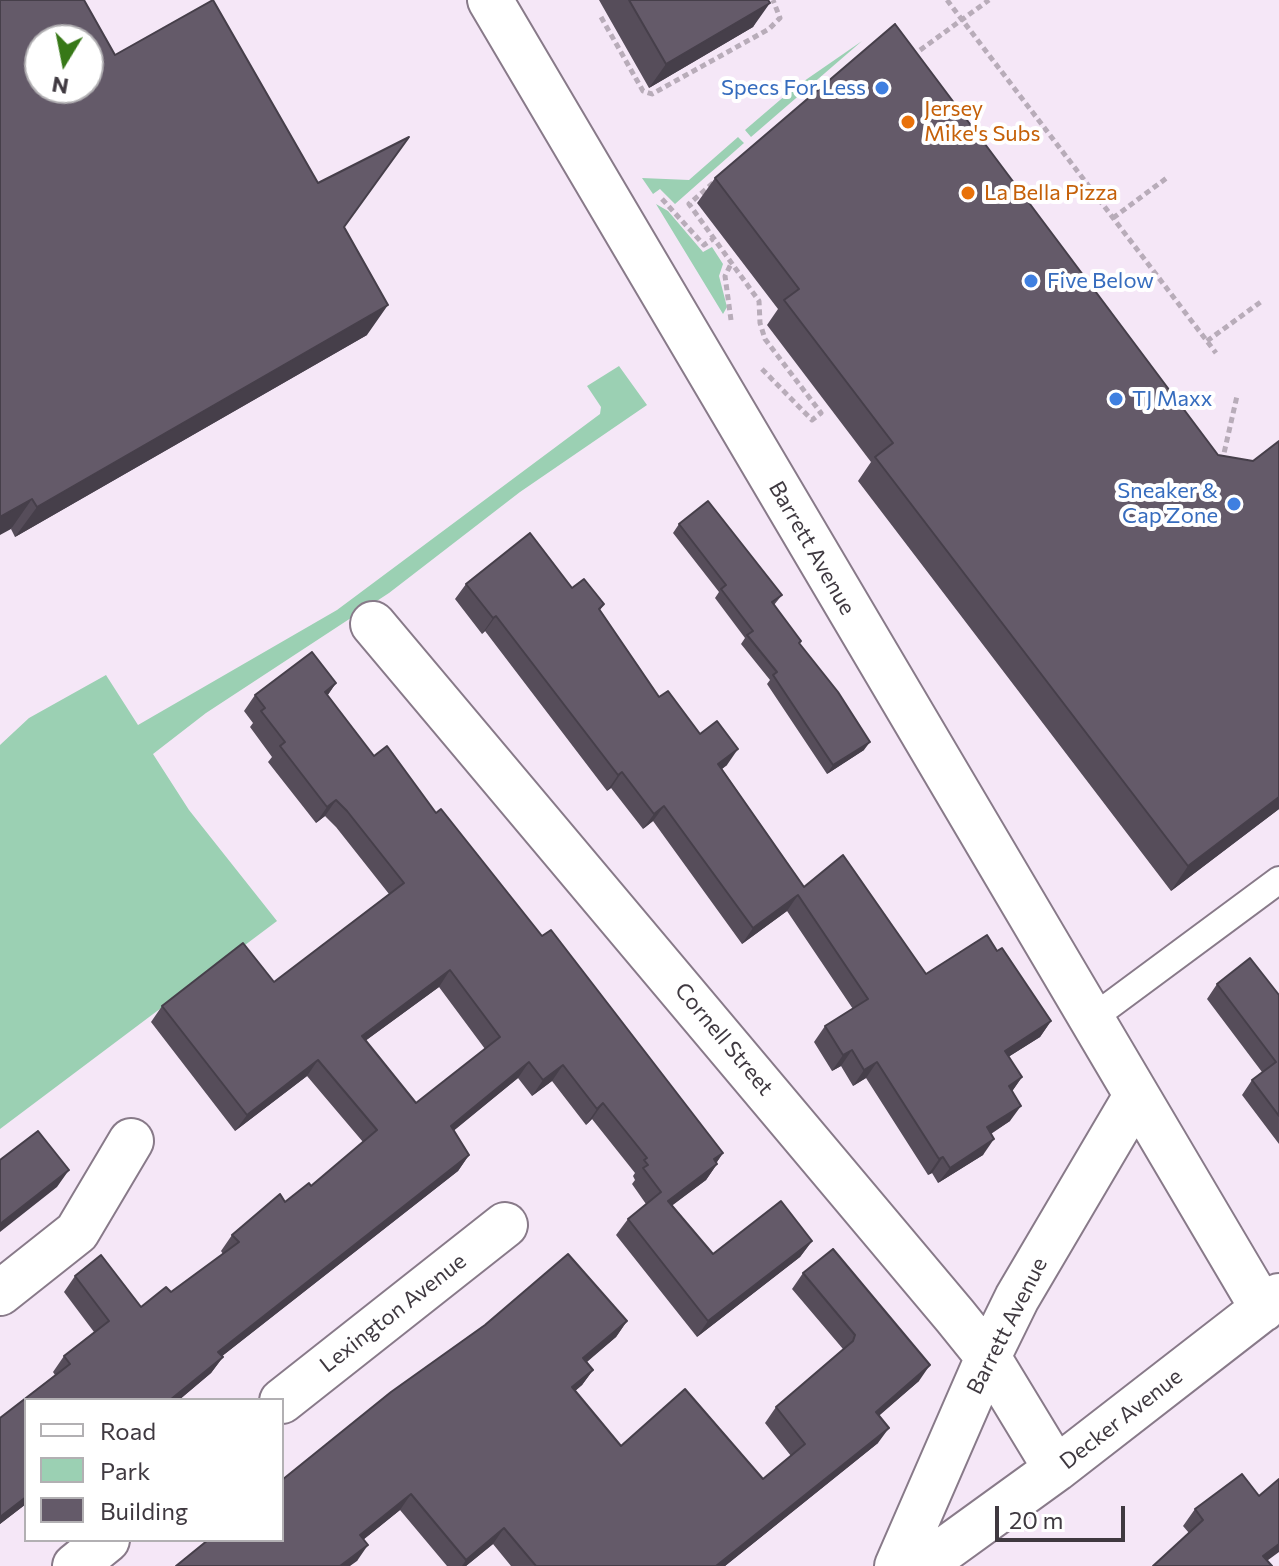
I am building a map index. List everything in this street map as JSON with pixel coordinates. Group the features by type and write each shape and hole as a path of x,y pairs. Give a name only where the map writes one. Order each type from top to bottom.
{"street":[{"name":"Barrett Avenue","path":"490,0 1090,1020 1271,1302"},
{"name":"Cornell Street","path":"373,624 639,936 988,1357 1056,1469"},
{"name":"Barrett Avenue","path":"897,1566 1017,1298 1136,1096"},
{"path":"0,1293 77,1232 131,1141"},
{"name":"Lexington Avenue","path":"284,1399 505,1225"},
{"name":"Decker Avenue","path":"922,1566 977,1551 1056,1469 1271,1302"},
{"path":"75,1566 105,1542"}],"lane":[{"path":"1090,1020 1279,880"}],"path":[{"path":"601,17 643,91 652,94 778,23 780,12 773,0"},
{"path":"947,0 1216,353"},
{"path":"902,63 989,0"},
{"path":"721,175 689,204 762,306 760,323 765,339 821,413 812,420 757,365"},
{"path":"1113,218 1168,177"},
{"path":"649,202 659,195 704,245 713,238"},
{"path":"728,332 733,310 725,276 732,262"},
{"path":"1207,341 1262,301"},
{"path":"1222,463 1237,396"},
{"path":"1211,461 1233,464"}],"green space":[{"path":"862,41 751,137 745,130 794,88"},
{"path":"738,137 744,143 675,204 660,189 653,194 642,178 689,180"},
{"path":"656,204 668,211 703,252 712,247 723,264 719,276 727,307 723,314"},
{"path":"619,366 647,405 520,492 389,593 206,713 153,754 189,810 277,921 0,1129 0,745 29,718 106,675 138,725 337,610 600,414 601,407 587,386"}],"building":[{"path":"0,0 84,0 98,24 24,24 24,104 104,104 104,35 115,55 213,0 318,183 409,137 344,227 388,305 37,507 32,499 0,517"},
{"path":"629,0 768,0 770,3 666,64"},
{"path":"895,24 1218,455 1253,461 1279,441 1279,797 1188,866 875,457 893,443 784,300 799,289 715,178"},
{"path":"708,501 782,595 772,602 801,641 799,643 838,692 870,742 833,765 773,675 777,672 747,635 753,631 721,589 726,585 679,524"},
{"path":"530,533 572,588 584,579 604,604 599,609 659,697 668,691 700,734 717,721 738,749 718,764 804,887 843,855 926,974 987,935 997,951 1002,948 1051,1021 1005,1051 1022,1077 1009,1086 1021,1106 987,1127 994,1139 950,1168 943,1157 939,1159 877,1062 864,1070 852,1050 843,1055 825,1026 868,999 798,895 753,928 664,806 654,814 622,772 618,775 496,616 493,618 466,584"},
{"path":"312,652 336,683 325,692 374,756 387,746 436,813 441,809 542,936 551,930 723,1153 714,1159 717,1164 668,1201 713,1254 781,1201 812,1241 708,1321 628,1219 661,1192 643,1168 648,1165 644,1160 647,1158 603,1103 597,1109 563,1065 543,1080 529,1062 451,1126 469,1155 218,1352 223,1357 172,1398 26,1398 70,1364 64,1356 109,1321 75,1276 101,1255 141,1307 166,1287 171,1292 239,1242 232,1235 280,1194 285,1202 309,1183 311,1186 377,1130 318,1060 247,1115 162,1006 243,943 274,982 404,883 336,800 327,807 280,746 285,742 261,711 265,708 255,695","holes":["450,970 500,1037 416,1103 362,1036"]},
{"path":"1250,958 1279,995 1279,1116 1252,1080 1276,1062 1217,984"},
{"path":"38,1131 69,1170 0,1224 0,1160"},
{"path":"833,1249 930,1365 876,1412 889,1428 716,1566 536,1566 504,1528 466,1560 411,1494 360,1535 368,1545 340,1566 176,1566 206,1542 284,1542 284,1478 391,1392 485,1325 568,1254 627,1321 583,1358 593,1370 572,1387 621,1446 685,1389 763,1479 805,1444 776,1407 853,1341 855,1335 803,1273"},
{"path":"24,1399 24,1499 0,1517 0,1418"},
{"path":"1242,1474 1259,1496 1279,1479 1279,1544 1263,1556 1272,1566 1153,1566 1203,1520 1195,1509"}],"place":[{"name":"Specs For Less","path":"882,88"},
{"name":"Jersey Mike's Subs","path":"908,122"},
{"name":"La Bella Pizza","path":"968,193"},
{"name":"Five Below","path":"1031,281"},
{"name":"TJ Maxx","path":"1116,399"},
{"name":"Sneaker & Cap Zone","path":"1234,504"}]}
